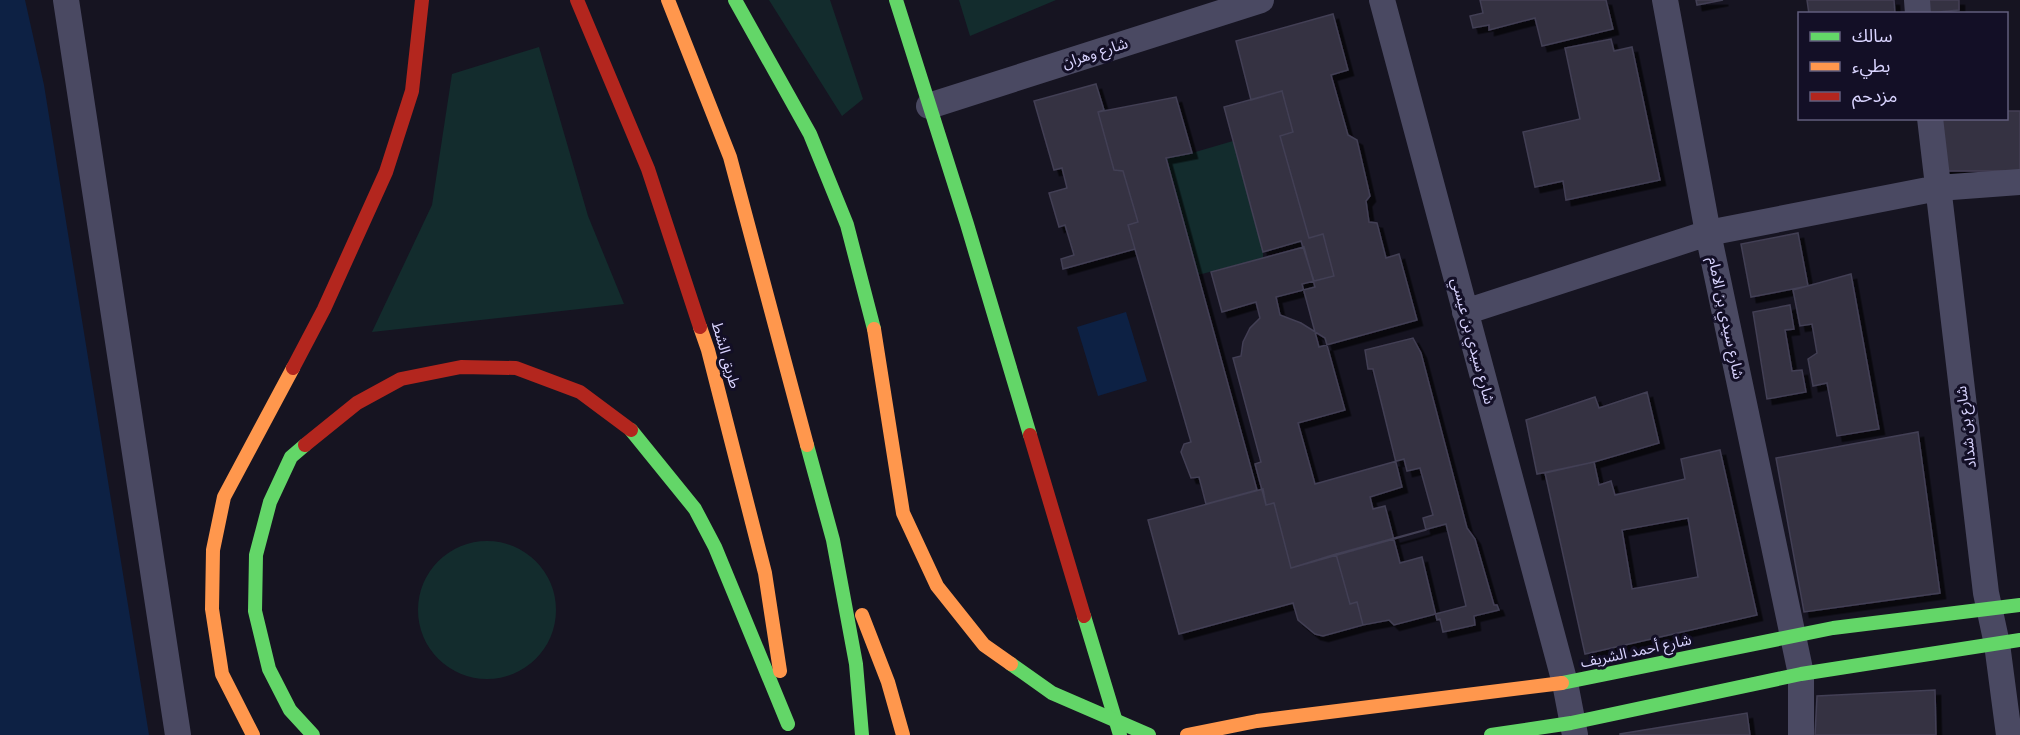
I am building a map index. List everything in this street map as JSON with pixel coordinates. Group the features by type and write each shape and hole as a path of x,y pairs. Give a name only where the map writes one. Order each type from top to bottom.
{"main road":[{"path":"253,735 222,674 212,609 213,549 224,497 324,309 386,172 412,91 422,0"},
{"name":"طريق الشط","path":"578,0 648,169 708,350 765,573 789,730"},
{"path":"668,0 730,157 834,540 856,664 862,735"},
{"path":"735,0 810,134 847,225 874,329 903,513 937,586 984,645 1052,693 1149,735"},
{"path":"896,0 967,224 1120,735"},
{"path":"313,735 290,710 269,669 255,611 256,555 270,502 291,457 357,403 402,379 460,368 516,368 580,392 634,433 695,509 715,547 789,730"},
{"path":"834,540 888,682 903,735"},
{"name":"شارع أحمد الشريف","path":"1187,735 1257,721 1565,683 1833,628 2020,605"},
{"path":"1491,735 1573,729 1801,674 2009,642"}],"street":[{"path":"66,0 178,735"},
{"name":"شارع وهران","path":"929,106 1261,0"},
{"name":"شارع سيدي بن عيسي","path":"1382,0 1565,683 1573,729"},
{"name":"شارع سيدي بن الامام","path":"1665,0 1708,233 1794,635 1801,674 1801,735"},
{"name":"شارع بن شداد","path":"1930,120 1989,609 2009,642 2009,735"},
{"path":"1466,312 1708,233 1938,188 2020,182"}],"green space":[{"path":"769,0 830,0 863,99 842,116"},
{"path":"959,0 1056,0 970,36"},
{"path":"539,47 588,216 624,304 372,332 432,205 452,74"},
{"path":"1233,141 1263,258 1198,275 1166,158"},
{"path":"487,541 514,546 526,552 536,561 545,571 551,583 556,610 551,637 545,649 536,659 526,668 514,674 487,679 460,674 448,668 438,659 429,649 423,637 418,610 423,583 429,571 438,561 448,552 460,546"}],"water":[{"path":"0,0 25,0 44,85 149,735 0,735"},
{"path":"1126,312 1147,381 1098,396 1077,327"}],"building":[{"path":"1480,0 1606,0 1613,29 1542,46 1535,18 1489,30 1489,25 1473,28 1470,16 1483,13"},
{"path":"1696,0 1723,0 1697,5"},
{"path":"1807,0 1894,0 1895,12 1809,12"},
{"path":"1927,0 1959,0 1959,10 1928,12"},
{"path":"1333,14 1348,70 1331,75 1348,135 1357,140 1370,196 1366,201 1369,222 1377,223 1386,258 1399,254 1417,320 1319,347 1302,284 1334,276 1323,234 1309,238 1280,136 1293,132 1282,91 1251,100 1236,41"},
{"path":"1611,39 1614,51 1632,47 1660,180 1566,200 1563,181 1535,187 1523,132 1580,119 1565,48"},
{"path":"1096,84 1104,110 1098,112 1114,170 1123,171 1138,222 1128,225 1135,249 1063,269 1061,259 1074,255 1065,225 1059,227 1049,193 1067,188 1062,168 1054,170 1034,101"},
{"path":"1282,91 1293,132 1280,136 1309,238 1323,234 1334,276 1314,281 1301,241 1263,252 1224,107"},
{"path":"1176,97 1192,153 1166,158 1257,490 1206,504 1199,477 1191,478 1181,452 1184,444 1191,442 1128,225 1138,222 1123,171 1114,170 1098,112"},
{"path":"2008,111 2020,111 2020,171 1943,171 1940,120 2008,120"},
{"path":"1798,233 1808,286 1751,297 1741,244"},
{"path":"1304,247 1315,287 1276,297 1280,315 1301,323 1325,338 1345,410 1298,423 1315,484 1404,459 1407,471 1420,468 1433,515 1423,518 1426,530 1291,568 1274,503 1266,505 1255,464 1261,462 1233,358 1241,356 1243,342 1250,328 1260,318 1256,302 1222,312 1211,272"},
{"path":"1851,274 1879,429 1837,436 1827,383 1813,386 1808,359 1817,353 1812,324 1800,326 1793,290"},
{"path":"1790,305 1794,329 1785,330 1792,371 1802,370 1806,392 1767,399 1753,312"},
{"path":"1413,338 1421,353 1467,528 1475,539 1494,605 1497,605 1499,610 1474,616 1475,625 1443,632 1440,619 1437,620 1422,557 1400,563 1385,506 1373,509 1370,497 1402,487 1373,369 1368,369 1365,350"},
{"path":"1647,392 1659,443 1594,462 1537,474 1526,420 1595,397 1599,408"},
{"path":"1918,432 1940,593 1804,612 1776,458"},
{"path":"1720,450 1757,615 1585,654 1545,473 1594,462 1599,485 1611,481 1615,495 1685,479 1681,459","holes":["1688,518 1698,577 1632,589 1622,530"]},
{"path":"1263,489 1266,505 1274,503 1291,568 1336,554 1350,604 1357,602 1363,625 1323,636 1315,634 1298,620 1293,603 1179,634 1148,520"},
{"path":"1446,524 1466,606 1394,625 1389,620 1363,625 1357,602 1350,604 1336,554"},
{"path":"1935,690 1936,735 1815,735 1817,696"},
{"path":"1747,713 1750,735 1620,735 1620,734"}],"traffic: fast":[{"path":"735,0 810,134 847,225 874,329"},
{"path":"896,0 967,224 1030,435"},
{"path":"631,430 695,509 715,547 788,724"},
{"path":"305,445 291,457 270,502 256,555 255,611 269,669 290,710 313,735"},
{"path":"807,445 833,540 856,664 862,735"},
{"path":"1562,683 1833,628 2020,605"},
{"path":"1084,616 1120,735"},
{"path":"1491,735 1571,723 1801,674 2020,640"},
{"path":"1011,664 1052,693 1149,735"}],"traffic: slow":[{"path":"668,0 730,157 807,445"},
{"path":"700,327 708,350 765,573 780,671"},
{"path":"874,329 903,513 937,586 984,645 1011,664"},
{"path":"253,735 222,674 212,609 213,550 224,497 293,368"},
{"path":"862,615 888,682 903,735"},
{"path":"1187,735 1257,721 1562,683"}],"traffic: jam":[{"path":"293,368 324,309 386,172 412,91 422,0"},
{"path":"577,0 648,169 700,327"},
{"path":"305,445 357,403 401,379 461,367 516,368 580,392 631,430"},
{"path":"1030,435 1084,616"}]}
